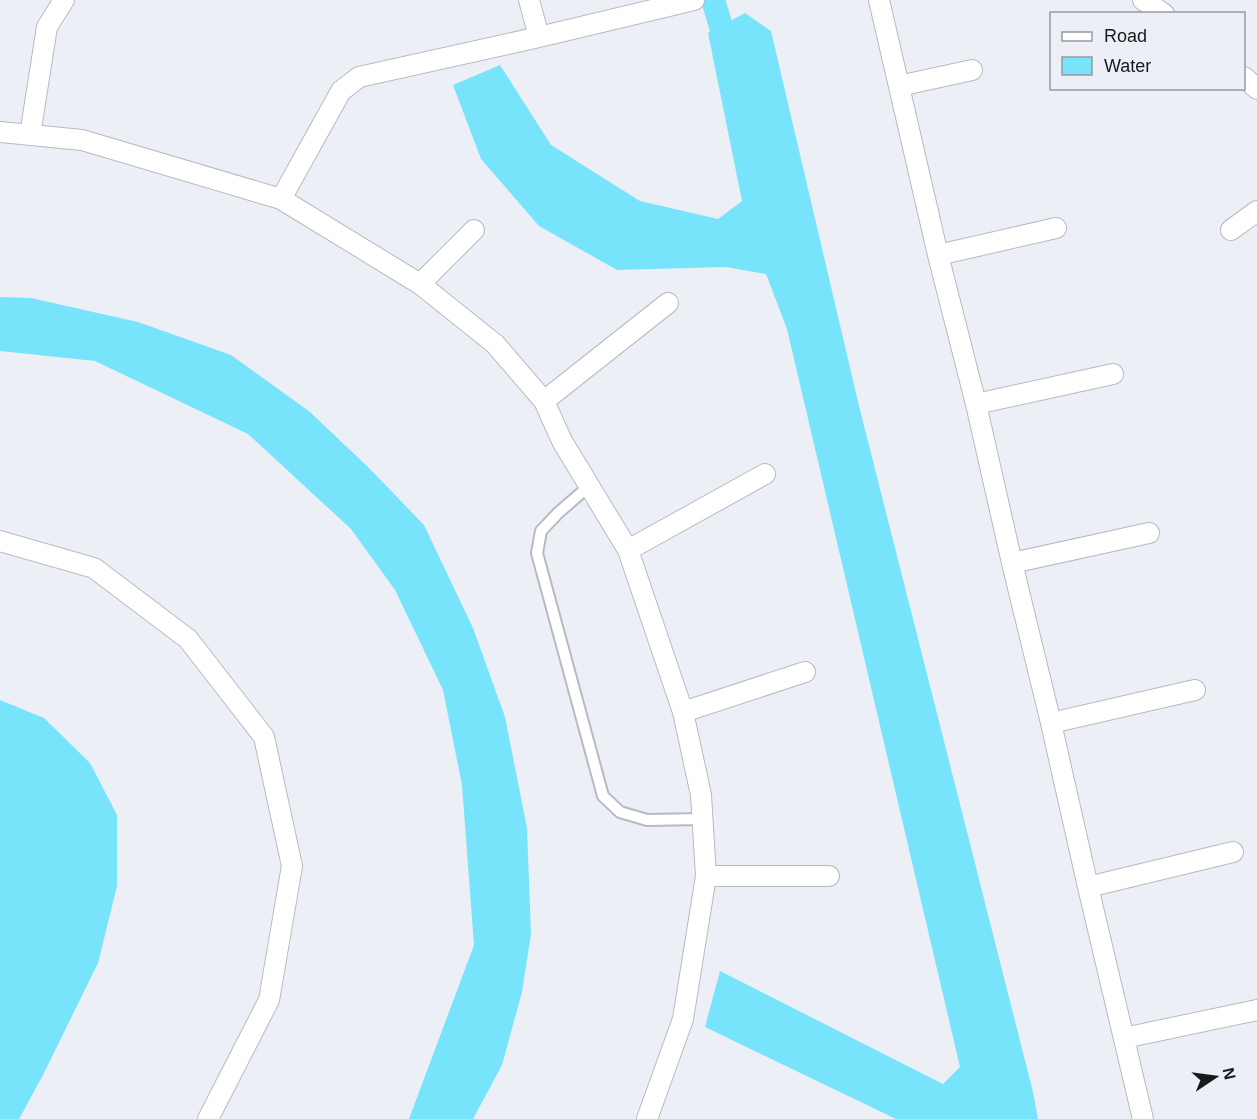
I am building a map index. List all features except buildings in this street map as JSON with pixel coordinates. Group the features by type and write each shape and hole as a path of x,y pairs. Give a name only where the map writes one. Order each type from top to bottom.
{"street":[{"path":"30,135 47,27 64,0"},
{"path":"530,0 539,37"},
{"path":"281,199 341,92 359,77 694,0"},
{"path":"879,0 1143,1119"},
{"path":"1143,0 1161,12"},
{"path":"899,86 972,70"},
{"path":"1245,78 1257,89"},
{"path":"0,132 82,140 281,199 420,284 495,344 544,401 562,441 628,550 683,712 701,795 706,876 682,1019 647,1119"},
{"path":"1231,230 1257,211"},
{"path":"938,255 1056,228"},
{"path":"420,284 474,230"},
{"path":"544,401 668,303"},
{"path":"976,405 1113,374"},
{"path":"628,550 765,474"},
{"path":"1012,562 1149,533"},
{"path":"0,541 94,568 188,639 264,737 292,866 269,1000 208,1119"},
{"path":"683,712 805,672"},
{"path":"1051,723 1195,690"},
{"path":"1088,887 1233,852"},
{"path":"706,876 830,876"},
{"path":"1124,1038 1257,1010"}],"lane":[{"path":"589,486 541,531 537,553 603,796 620,812 646,820 702,819"}],"water":[{"path":"745,13 771,31 859,406 1038,1119 896,1119 705,1027 720,971 943,1084 960,1067 787,329 766,274 726,267 617,270 539,226 481,159 453,85 500,65 551,145 640,201 718,219 742,201 708,33"},
{"path":"0,297 31,298 138,322 231,355 310,412 424,525 473,628 505,717 527,828 531,934 522,992 502,1065 473,1119 409,1119 474,945 462,785 443,690 395,590 351,529 248,434 95,361 0,351"},
{"path":"0,700 44,718 90,763 117,815 117,886 98,963 19,1119 0,1119"}],"waterway":[{"path":"713,0 730,56"}]}
